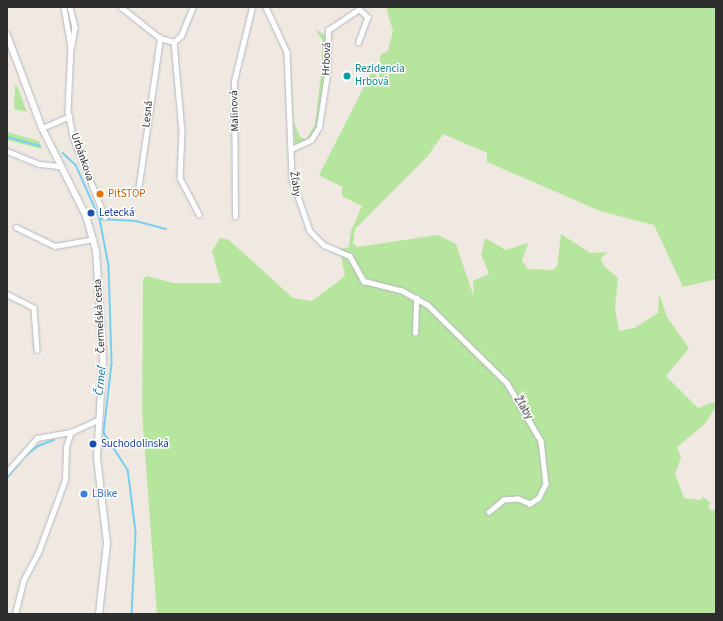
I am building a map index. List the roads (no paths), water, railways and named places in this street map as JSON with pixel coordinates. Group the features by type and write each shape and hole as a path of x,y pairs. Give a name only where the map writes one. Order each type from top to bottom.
{"main road":[{"name":"Čermeľská cesta","path":"7,35 42,128 86,216 93,239 103,360 98,420 97,473 108,543 99,614"}],"street":[{"name":"Urbánkova","path":"64,7 71,47 70,116 81,164 105,217"},
{"name":"Urbánkova","path":"70,7 75,36 71,47"},
{"path":"174,42 181,36 193,7"},
{"name":"Malinová","path":"235,217 234,81 252,7"},
{"name":"Žľaby","path":"266,7 287,52 291,149 298,202 313,236 324,245 350,256 364,281 416,298 507,383 533,424 545,450 546,484 539,498 530,504 518,499 504,500 489,512"},
{"path":"123,8 160,38 174,42"},
{"name":"Hrbová","path":"291,149 311,140 319,127 327,74 328,30 355,9 365,9 368,19 359,42"},
{"name":"Lesná","path":"138,191 160,38"},
{"path":"174,42 182,131 180,178 199,214"},
{"path":"42,128 70,116"},
{"path":"7,151 40,164 60,166"},
{"path":"16,227 55,246 93,239"},
{"path":"7,294 34,308 37,350"},
{"path":"414,333 416,298"},
{"path":"7,472 37,438 71,432 98,420"},
{"path":"15,614 23,581 38,553 65,480 66,447 71,432"}],"waterway":[{"name":"Črmeľ","path":"7,137 40,146"},
{"name":"Črmeľ","path":"63,153 76,165 100,219 109,266 112,364 104,433 128,470 136,533 132,614"},
{"path":"100,219 136,221 166,229"},
{"path":"7,478 24,457 38,446 54,440"}],"place":[{"name":"Rezidencia Hrbová","path":"347,76"},
{"name":"PitSTOP","path":"100,194"},
{"name":"Letecká","path":"91,213"},
{"name":"Suchodolinská","path":"93,444"},
{"name":"LBike","path":"84,494"}]}
